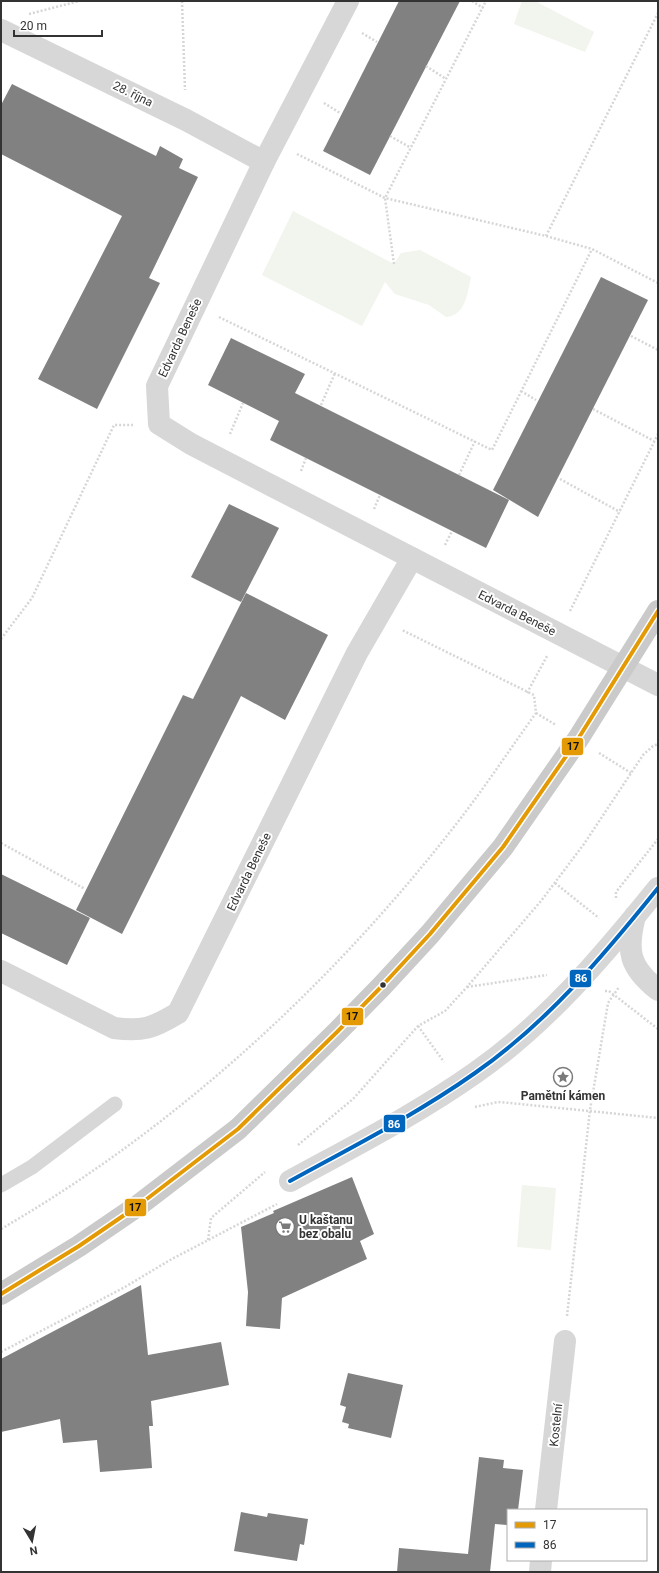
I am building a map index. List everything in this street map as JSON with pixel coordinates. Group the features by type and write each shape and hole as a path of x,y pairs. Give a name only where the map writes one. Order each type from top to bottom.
{"main road":[{"path":"1,1294 79,1246 139,1205 184,1171 238,1129 338,1032 430,934 503,847 578,739 658,611"}],"street":[{"name":"Edvarda Beneše","path":"348,1 264,162 157,386 159,424 191,444 658,686"},
{"name":"28. října","path":"1,30 186,120 264,162"},
{"name":"Edvarda Beneše","path":"1,971 114,1028 134,1031 156,1026 178,1014 357,654 412,558"},
{"path":"290,1181 414,1113 459,1084 518,1039 556,1004 580,979 658,888"},
{"path":"635,916 630,934 630,948 634,965 645,980 658,990"},
{"name":"Kostelní","path":"546,1509 565,1341"},
{"path":"540,1572 541,1561"}],"lane":[{"path":"1,1185 32,1167 115,1104"}],"path":[{"path":"22,16 79,1"},
{"path":"182,1 186,120"},
{"path":"472,1 483,8"},
{"path":"394,264 385,198 486,1"},
{"path":"546,236 658,13"},
{"path":"426,66 446,79"},
{"path":"390,136 410,148"},
{"path":"274,142 385,198 546,236 592,249 658,283"},
{"path":"195,306 492,450 592,249"},
{"path":"631,336 658,350"},
{"path":"321,405 335,373"},
{"path":"521,391 536,400"},
{"path":"220,458 243,403"},
{"path":"593,409 654,441"},
{"path":"1,640 32,598 114,425 159,424"},
{"path":"569,614 658,434"},
{"path":"459,475 475,441"},
{"path":"560,479 620,512"},
{"path":"1,1229 42,1206 107,1161 160,1121 202,1087 293,1006 358,940 425,863 458,822 536,713 534,695 378,618"},
{"path":"293,1149 353,1098 418,1026 445,1011 467,987 555,883 643,755 653,746 658,744"},
{"path":"615,903 616,892 658,839"},
{"path":"1,843 85,889"},
{"path":"555,883 604,922"},
{"path":"565,1341 590,1110 608,1003 634,965"},
{"path":"467,987 554,974"},
{"path":"614,995 658,1029"},
{"path":"418,1026 459,1084"},
{"path":"208,1240 211,1218 269,1169"}],"shaded area":[{"path":"522,1 535,1 594,32 585,52 514,24"},
{"path":"293,211 394,264 401,253 420,250 471,277 467,297 462,308 453,315 446,317 429,305 395,294 385,282 362,326 262,275"},
{"path":"522,1185 556,1188 551,1250 517,1247"}],"building":[{"path":"399,1 460,1 370,175 323,151"},
{"path":"12,84 156,156 160,146 183,159 179,168 198,177 149,278 160,283 97,409 38,379 122,216 1,154 1,105"},
{"path":"601,277 648,300 538,517 493,490"},
{"path":"231,338 305,374 295,393 509,500 486,548 270,440 279,421 208,385"},
{"path":"229,504 279,528 241,602 191,577"},
{"path":"246,593 328,635 285,720 241,696 122,934 76,910 183,695 193,699"},
{"path":"1,874 90,918 67,965 1,933"},
{"path":"352,1177 374,1234 360,1241 367,1259 282,1298 280,1329 246,1326 248,1292 241,1227 274,1213 273,1211"},
{"path":"141,1285 148,1355 221,1342 229,1385 151,1401 153,1426 149,1426 152,1468 100,1472 97,1440 63,1443 60,1419 1,1432 1,1359"},
{"path":"348,1373 403,1385 391,1438 348,1428 349,1424 342,1422 346,1407 340,1405"},
{"path":"479,1457 504,1460 503,1468 523,1470 518,1509 507,1509 507,1525 495,1524 490,1572 397,1572 399,1548 468,1554"},
{"path":"241,1512 267,1517 268,1513 308,1519 304,1545 300,1544 297,1561 234,1551"}],"transit line":[{"name":"17","path":"1,1294 79,1246 139,1205 238,1129 382,986 430,934 503,847 578,739 658,611"},
{"name":"86","path":"290,1181 384,1130 453,1088 501,1053 526,1032 573,987 617,938 658,888"}],"place":[{"name":"Pamětní kámen","path":"563,1077"},
{"name":"U kaštanu bez obalu","path":"285,1227"}]}
